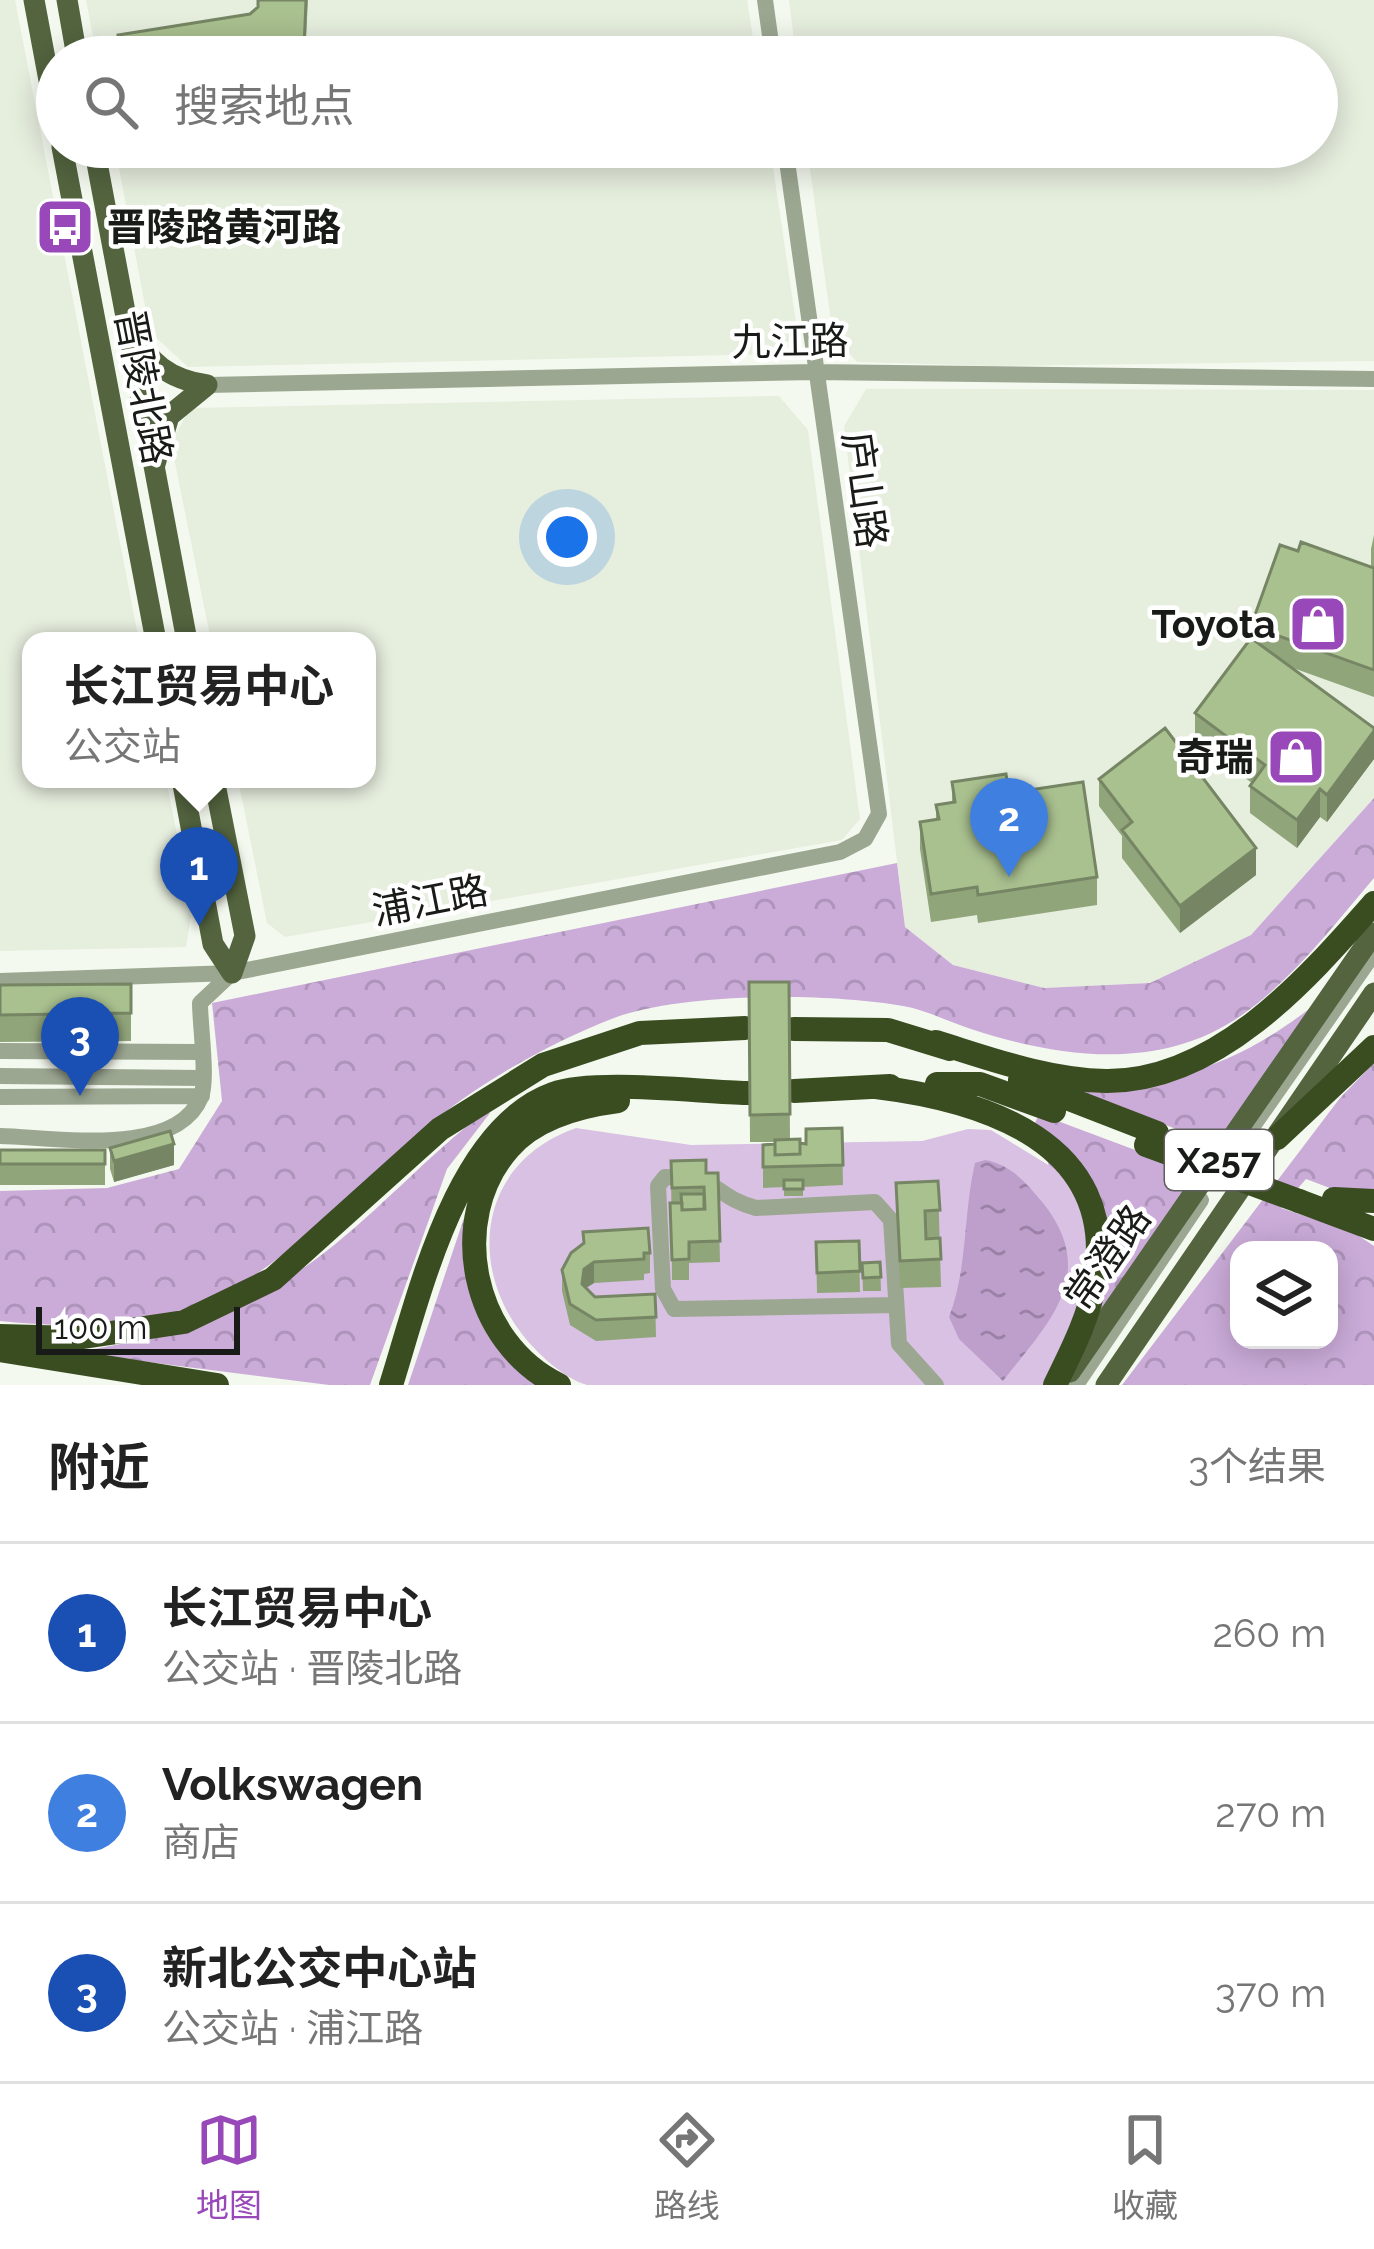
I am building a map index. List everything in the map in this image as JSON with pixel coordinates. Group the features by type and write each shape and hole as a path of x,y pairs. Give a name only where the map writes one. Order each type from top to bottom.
{"highway":[{"path":"794,1029 888,1030 1071,1078 1153,1076 1263,1018 1374,904"},
{"path":"0,1336 77,1338 184,1322 272,1279 440,1129 543,1065 640,1033 745,1028"},
{"path":"378,1385 441,1204 473,1142 523,1095 595,1052 640,1033"},
{"path":"936,1042 1152,1139"},
{"path":"1277,1138 1374,1047"},
{"path":"794,1091 980,1084 1152,1139 1370,1225"},
{"path":"876,1087 940,1094 988,1108 1044,1142 1077,1183 1096,1232 1096,1278 1058,1385"},
{"path":"391,1385 453,1206 486,1146 529,1106 554,1093 579,1089 747,1093"},
{"path":"559,1385 508,1344 484,1301 474,1273 479,1198 511,1146 553,1117 588,1105 698,1093"},
{"path":"1303,1195 1374,1202"},
{"path":"1334,1198 1370,1225"},
{"path":"0,1350 217,1385"}],"main road":[{"path":"34,0 41,36"},
{"path":"67,0 73,36"},
{"name":"晋陵北路","path":"66,168 153,632"},
{"name":"晋陵北路","path":"98,168 185,632"},
{"path":"124,318 154,364 178,381 207,385"},
{"path":"153,471 170,416 207,385"},
{"path":"184,788 213,944 232,973"},
{"path":"216,788 245,936 232,973"},
{"name":"常澄路","path":"1058,1385 1374,933"},
{"name":"常澄路","path":"1106,1385 1374,993"}],"street":[{"path":"765,0 770,36"},
{"name":"庐山路","path":"787,168 879,814 866,839"},
{"name":"九江路","path":"207,385 814,372 1374,379"},
{"name":"浦江路","path":"0,981 232,973 840,852 866,839"},
{"path":"1076,1385 1374,953"},
{"path":"0,1136 141,1139 175,1129 201,1087 200,1003 232,973"},
{"path":"1095,1385 1281,1121 1374,977"},
{"path":"0,1051 201,1052"},
{"path":"0,1076 201,1087"},
{"path":"0,1097 201,1087"},
{"path":"896,1305 674,1309 663,1289 658,1186 665,1177 703,1178 739,1203 756,1208 875,1202 891,1220 899,1344 936,1385"}],"shaded area":[{"path":"0,0 15,0 36,109 36,168 47,168 137,632 22,632 22,788 168,788 192,910 186,947 0,951"},
{"path":"86,0 747,0 753,36 93,36"},
{"path":"789,0 1374,0 1374,361 994,366 857,362 833,336 810,168 1338,168 1338,36 793,36"},
{"path":"119,168 773,168 797,329 779,354 188,367 150,332"},
{"path":"866,389 1374,390 1374,798 1251,935 1150,983 1044,988 953,965 905,927 844,426"},
{"path":"779,396 808,430 860,819 842,840 285,937 267,923 240,788 376,788 376,632 209,632 171,443 190,408"},
{"path":"576,1128 691,1145 922,1141 968,1129 991,1130 1058,1171 1081,1204 1091,1236 1083,1301 1046,1385 581,1383 546,1359 516,1326 500,1295 491,1262 490,1229 498,1197 515,1169 541,1145"}],"green space":[{"path":"1374,798 1374,878 1279,985 1211,1033 1178,1045 1110,1054 1040,1047 912,1008 872,1002 757,997 643,1009 563,1040 487,1083 419,1133 278,1259 214,1298 158,1317 113,1324 0,1321 0,1191 107,1188 179,1169 222,1101 212,1003 897,863 905,927 953,965 1044,988 1150,983 1251,935"},
{"path":"1313,1006 1220,1146 1078,1091 1203,1068 1256,1044"},
{"path":"1374,1063 1374,1194 1335,1190 1306,1179 1281,1208 1353,1232 1374,1246 1374,1385 1122,1385 1230,1243 1230,1349 1338,1349 1338,1241 1231,1241 1340,1098"},
{"path":"486,1111 490,1113 447,1169 370,1385 329,1385 92,1355 94,1349 156,1336 215,1316 298,1272"},
{"path":"1039,1114 1202,1175 1099,1321 1035,1123"},
{"path":"464,1218 470,1220 467,1263 543,1385 408,1385"}],"water":[{"path":"985,1160 1011,1171 1031,1189 1059,1229 1067,1253 1061,1297 1003,1381 959,1339 949,1317 975,1163"}],"building":[{"path":"258,0 306,0 305,36 118,36 250,14"},
{"name":"Toyota","path":"1301,542 1374,568 1374,670 1251,626 1280,545 1298,551"},
{"name":"奇瑞","path":"1251,638 1374,728 1327,795 1320,789 1297,820 1250,786 1265,765 1195,713"},
{"path":"1165,728 1256,848 1180,906 1122,830 1132,822 1099,779"},
{"path":"1006,774 1009,793 1083,782 1097,877 978,895 977,887 931,894 920,822 939,819 936,805 955,802 952,782"},
{"path":"749,982 789,982 790,1114 750,1115"},
{"path":"131,984 131,1013 0,1015 0,985"},
{"path":"842,1128 843,1165 763,1167 763,1145 775,1144 775,1155 800,1154 806,1129"},
{"path":"170,1131 174,1144 114,1161 110,1148"},
{"path":"800,1139 800,1154 775,1155 775,1140"},
{"path":"0,1150 105,1150 105,1164 0,1164"},
{"path":"706,1160 706,1173 718,1173 720,1241 689,1242 689,1259 672,1260 670,1203 682,1203 682,1210 705,1209 704,1187 672,1188 671,1161"},
{"path":"784,1180 803,1180 803,1189 784,1189"},
{"path":"938,1181 940,1210 925,1211 926,1239 940,1238 941,1259 900,1261 896,1183"},
{"path":"681,1194 704,1194 704,1209 682,1210"},
{"path":"648,1228 650,1253 644,1253 644,1259 594,1262 584,1269 582,1284 595,1297 655,1294 656,1317 596,1320 570,1304 562,1270 571,1253 584,1243 583,1232"},
{"path":"859,1241 860,1271 817,1273 816,1242"},
{"path":"880,1262 881,1277 863,1278 862,1263"}],"place":[{"name":"晋陵路黄河路","path":"65,227"},
{"name":"Toyota","path":"1318,624"},
{"name":"奇瑞","path":"1296,757"},
{"name":"Volkswagen","path":"1009,877"},
{"name":"长江贸易中心","path":"199,926"},
{"name":"新北公交中心站","path":"80,1096"}]}
